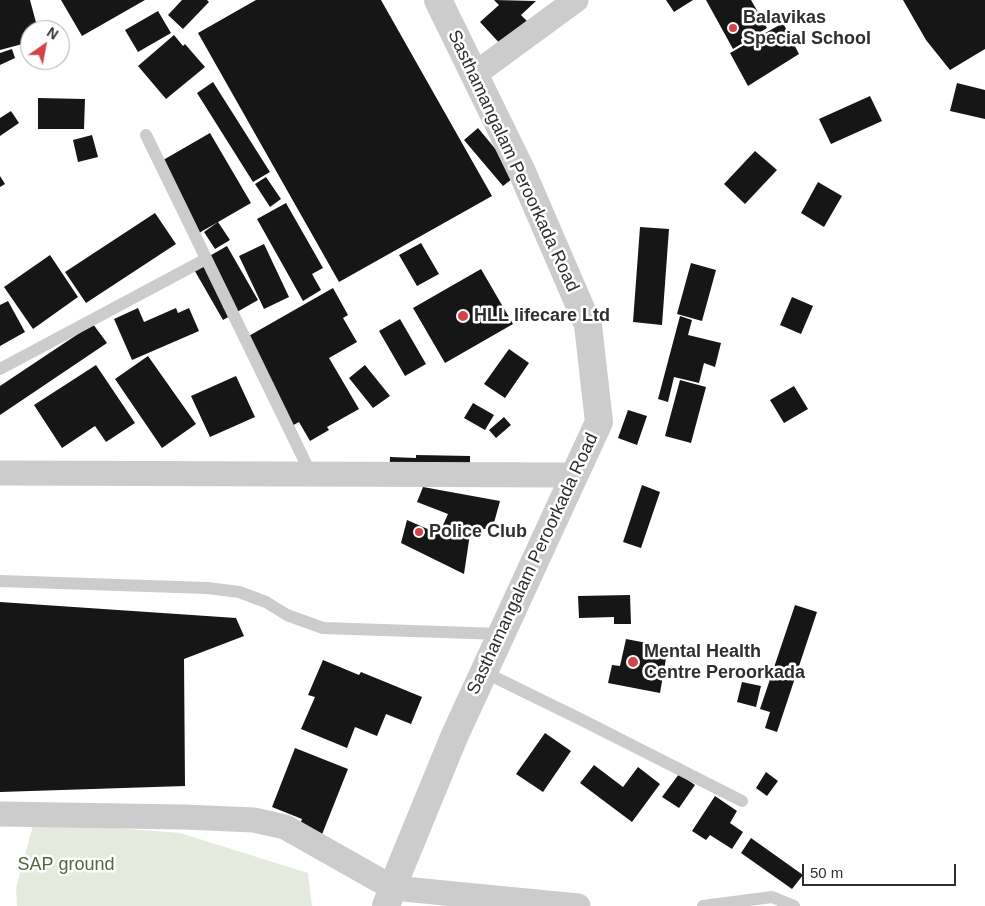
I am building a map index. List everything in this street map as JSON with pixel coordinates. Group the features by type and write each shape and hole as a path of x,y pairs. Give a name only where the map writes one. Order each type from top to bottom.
{"street":[{"name":"Sasthamangalam Peroorkada Road","path":"389,897 454,737 598,422 588,325 522,172 438,0"},
{"path":"475,74 576,0"},
{"path":"0,473 574,475"},
{"path":"0,814 254,820 286,827 389,897 578,906"}],"lane":[{"path":"146,135 310,474"},
{"path":"0,369 206,259"},
{"path":"0,581 208,588 239,592 266,602 287,615 323,628 501,634"},
{"path":"484,672 742,801"},
{"path":"703,906 772,897 794,906"}],"green space":[{"name":"SAP ground","path":"34,822 180,833 308,873 312,906 17,906 16,888"}],"building":[{"path":"0,0 30,0 35,20 20,20 20,45 0,50"},
{"path":"61,0 145,0 82,36"},
{"path":"182,0 207,0 209,2 183,29 168,15"},
{"path":"256,0 381,0 492,196 339,282 198,33"},
{"path":"494,0 536,1 521,15 530,24 504,48 480,22 499,5"},
{"path":"666,0 693,0 674,12"},
{"path":"706,0 751,0 767,28 733,49"},
{"path":"903,0 985,0 985,49 950,70 926,40"},
{"path":"158,11 171,33 138,52 125,30"},
{"path":"783,23 799,54 748,86 730,53"},
{"path":"174,35 183,46 185,44 205,67 166,99 138,66"},
{"path":"12,49 15,58 0,65 0,53"},
{"path":"213,82 270,172 253,182 197,93"},
{"path":"957,83 985,90 985,119 950,111"},
{"path":"870,96 882,121 831,144 819,119"},
{"path":"38,98 85,99 84,129 38,129"},
{"path":"11,111 19,123 0,136 0,118"},
{"path":"478,128 517,175 503,186 464,140"},
{"path":"210,133 251,203 199,233 158,163"},
{"path":"92,135 98,157 78,162 73,140"},
{"path":"755,151 777,170 745,204 724,184"},
{"path":"0,176 5,184 0,187"},
{"path":"266,177 281,199 270,207 255,184"},
{"path":"818,182 842,196 824,227 801,213"},
{"path":"286,203 323,268 312,274 321,290 303,301 257,219"},
{"path":"155,213 176,244 86,303 65,272"},
{"path":"218,222 230,240 215,249 204,232"},
{"path":"640,227 669,229 662,325 633,322"},
{"path":"421,243 439,274 417,286 399,255"},
{"path":"264,244 289,297 264,309 239,256"},
{"path":"227,246 258,300 223,320 192,266"},
{"path":"50,255 78,297 33,329 4,287"},
{"path":"691,263 716,270 702,321 677,314"},
{"name":"HLL lifecare Ltd","path":"481,269 513,324 445,363 413,308"},
{"path":"333,288 348,315 343,318 357,342 329,358 359,409 327,427 329,430 310,441 299,422 290,427 240,341"},
{"path":"792,297 813,306 801,334 780,325"},
{"path":"8,301 25,332 0,346 0,305"},
{"path":"138,308 144,322 176,308 178,313 189,308 199,331 132,360 114,319"},
{"path":"680,316 692,320 688,335 721,343 715,367 704,363 699,383 674,377 668,402 658,399"},
{"path":"400,319 426,364 405,376 379,331"},
{"path":"93,324 107,343 0,415 0,386"},
{"path":"509,349 529,363 505,398 484,384"},
{"path":"148,356 196,424 162,448 115,379"},
{"path":"96,365 135,423 106,442 95,426 62,448 34,405"},
{"path":"365,365 390,396 373,408 349,378"},
{"path":"236,376 255,417 210,437 191,396"},
{"path":"680,380 706,387 691,443 665,436"},
{"path":"794,386 808,409 784,423 770,400"},
{"path":"473,403 494,415 485,430 464,418"},
{"path":"628,410 647,416 637,445 618,438"},
{"path":"504,417 511,425 496,438 489,430"},
{"path":"416,455 470,456 470,480 389,479 390,457 416,458"},
{"path":"642,485 660,492 641,548 623,542"},
{"name":"Police Club","path":"423,487 500,501 492,530 471,527 464,574 401,543 407,520 439,534 448,514 417,502"},
{"path":"630,595 631,624 614,624 614,617 579,618 578,596"},
{"path":"0,602 236,618 244,636 184,659 185,786 0,792"},
{"path":"795,605 817,612 777,732 765,728 770,712 760,709"},
{"path":"626,639 668,647 660,693 608,683 612,665 620,666"},
{"path":"323,660 359,675 361,672 422,697 411,724 386,714 377,736 355,727 347,748 301,729 315,697 308,695"},
{"path":"742,682 761,686 756,707 737,702"},
{"path":"545,733 571,751 543,792 516,774"},
{"path":"295,748 348,769 319,842 297,833 302,819 272,807"},
{"path":"594,765 623,787 638,767 660,784 632,822 580,783"},
{"path":"766,772 778,781 767,796 756,788"},
{"path":"679,774 695,785 679,808 662,797"},
{"path":"715,796 737,811 730,823 743,832 732,849 710,835 706,840 692,831"},
{"path":"751,838 803,875 792,889 741,853"}],"place":[{"name":"Balavikas Special School","path":"733,28"},
{"name":"HLL lifecare Ltd","path":"463,316"},
{"name":"Police Club","path":"419,532"},
{"name":"Mental Health Centre Peroorkada","path":"633,662"}]}
